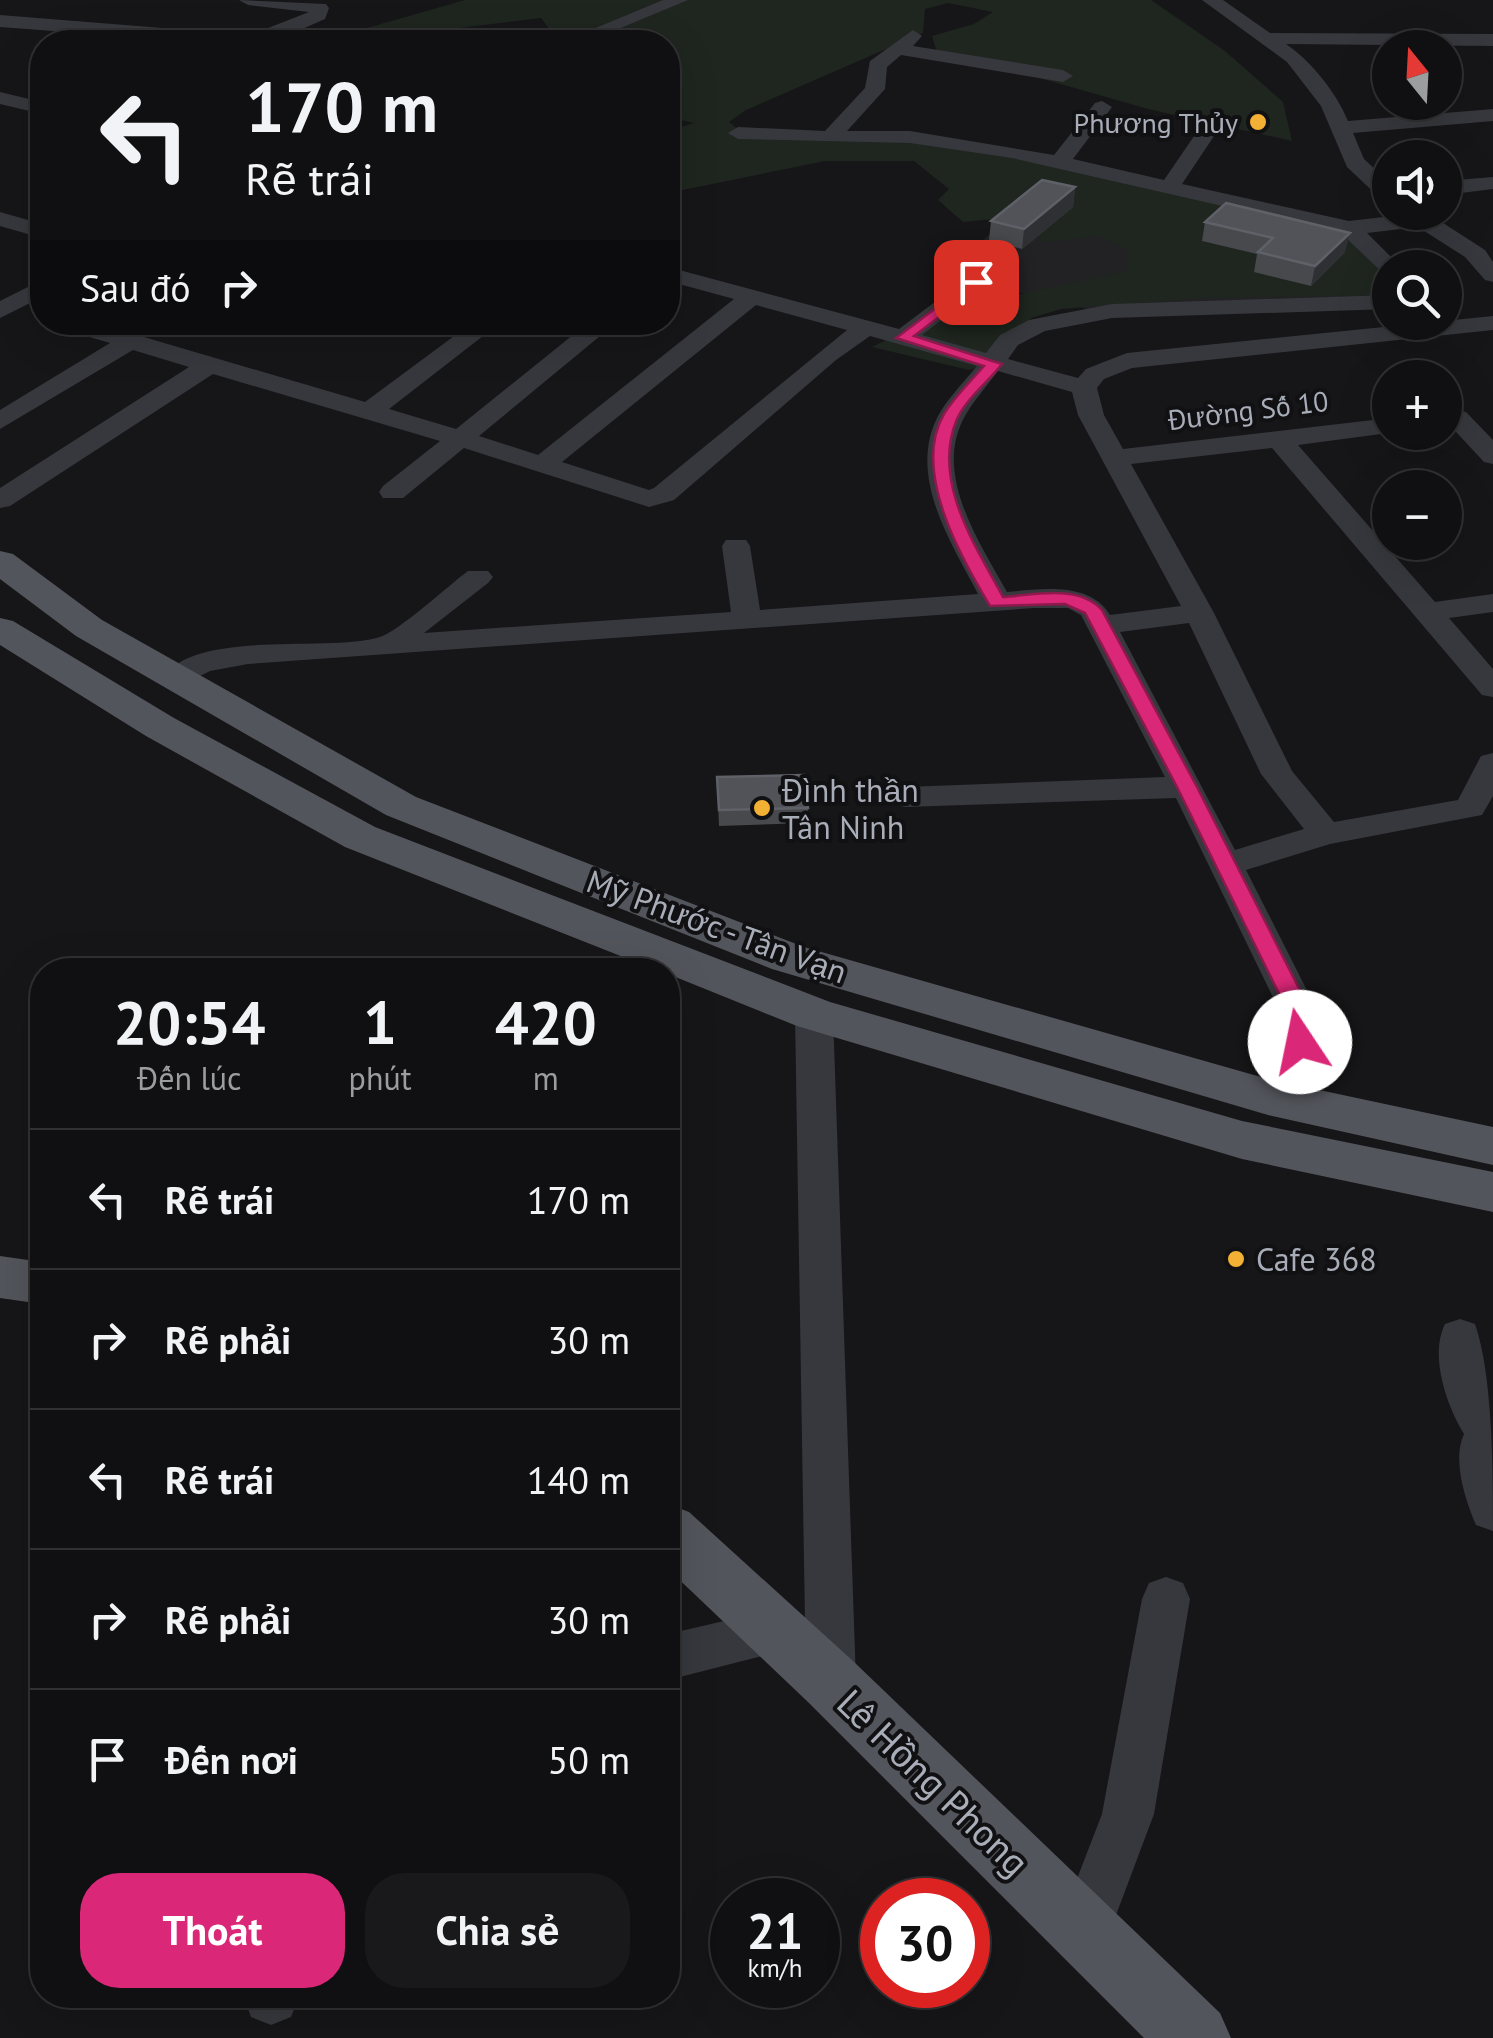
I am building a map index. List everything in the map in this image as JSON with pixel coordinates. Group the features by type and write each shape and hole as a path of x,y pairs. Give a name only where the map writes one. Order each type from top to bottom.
{"main road":[{"name":"Mỹ Phước - Tân Vạn","path":"0,562 89,628 401,806 788,958 1268,1097 1493,1146"},
{"name":"Mỹ Phước - Tân Vạn","path":"0,629 160,726 360,838 670,958"},
{"name":"Mỹ Phước - Tân Vạn","path":"680,962 814,1014 1242,1140 1493,1192"},
{"path":"0,1277 30,1281"},
{"name":"Lê Hồng Phong","path":"680,1543 831,1682 1195,2038"}],"street":[{"path":"248,0 319,12 284,30"},
{"path":"602,30 679,0"},
{"path":"1211,0 1270,38 1311,79 1343,128 1355,162 1372,178"},
{"path":"0,21 76,30"},
{"path":"0,34 30,37"},
{"path":"1270,38 1493,40"},
{"path":"830,137 875,89 878,65 906,42 1063,76"},
{"path":"0,98 30,105"},
{"path":"1060,162 1102,108"},
{"path":"1343,128 1493,115"},
{"path":"1168,189 1210,128"},
{"path":"738,133 925,138 1060,162 1348,228 1372,224"},
{"path":"1462,186 1493,183"},
{"path":"1359,196 1372,195"},
{"path":"0,219 30,228"},
{"path":"1348,228 1372,250"},
{"path":"1442,230 1485,252 1476,258 1493,275"},
{"path":"680,277 1084,387"},
{"path":"903,338 976,282"},
{"path":"5,308 30,294"},
{"path":"543,464 752,297"},
{"path":"997,602 952,515 940,462 950,418 994,364 1008,340 1023,330 1061,319 1112,311 1372,303"},
{"path":"5,308 30,313"},
{"path":"1084,387 1095,374 1126,361 1493,324"},
{"path":"130,335 209,364 649,499 664,494 826,355 867,328"},
{"path":"0,421 126,335"},
{"path":"370,412 472,335"},
{"path":"393,492 588,335"},
{"path":"0,500 209,364"},
{"path":"1084,387 1090,415 1199,613 1278,774 1326,834"},
{"path":"1462,418 1493,414"},
{"name":"Đường Số 10","path":"1114,458 1372,428"},
{"path":"1462,429 1493,456"},
{"path":"1279,439 1493,688"},
{"path":"736,546 746,620"},
{"path":"390,645 478,578"},
{"path":"178,678 220,658 997,602 1065,599 1085,603 1101,625 1187,787 1303,1020 1300,1042 1268,1097"},
{"path":"1425,612 1493,602"},
{"path":"1101,625 1199,613"},
{"path":"1226,864 1326,834 1481,808 1493,763"},
{"path":"905,797 1187,787"},
{"path":"814,1014 831,1682"},
{"path":"1460,1336 1469,1403 1491,1433 1480,1448 1493,1510"},
{"path":"1085,1928 1128,1814 1166,1598"},
{"path":"680,1654 776,1632"}],"shaded area":[{"path":"465,0 1151,0 1225,51 1283,102 1292,141 938,55 932,36 974,24 993,12 948,3 925,9 923,33 746,110 729,122 748,137 920,137 1349,228 1372,250 1372,295 1205,298 1061,309 1031,318 994,364 969,370 872,347 947,310 1126,271 1129,251 1098,236 1045,243 1014,217 963,222 938,200 949,189 914,161 825,161 680,191 680,127 694,123 680,120 680,30 550,30 541,18 444,30 360,30"},
{"path":"1067,170 1372,269 1372,299 1092,310 942,274"}],"building":[{"path":"1042,180 1075,187 1024,229 991,221"},
{"path":"1226,203 1350,233 1315,266 1258,252 1273,238 1205,222"},
{"path":"804,775 808,808 719,810 717,777"}],"place":[{"name":"Phương Thủy","path":"1258,122"},
{"name":"Đình thần Tân Ninh","path":"762,808"},
{"name":"Cafe 368","path":"1236,1259"}],"route":[{"path":"976,282 903,338 994,364 950,418 940,462 952,515 997,602 1065,599 1085,603 1093,610 1303,1020 1300,1042"}]}
